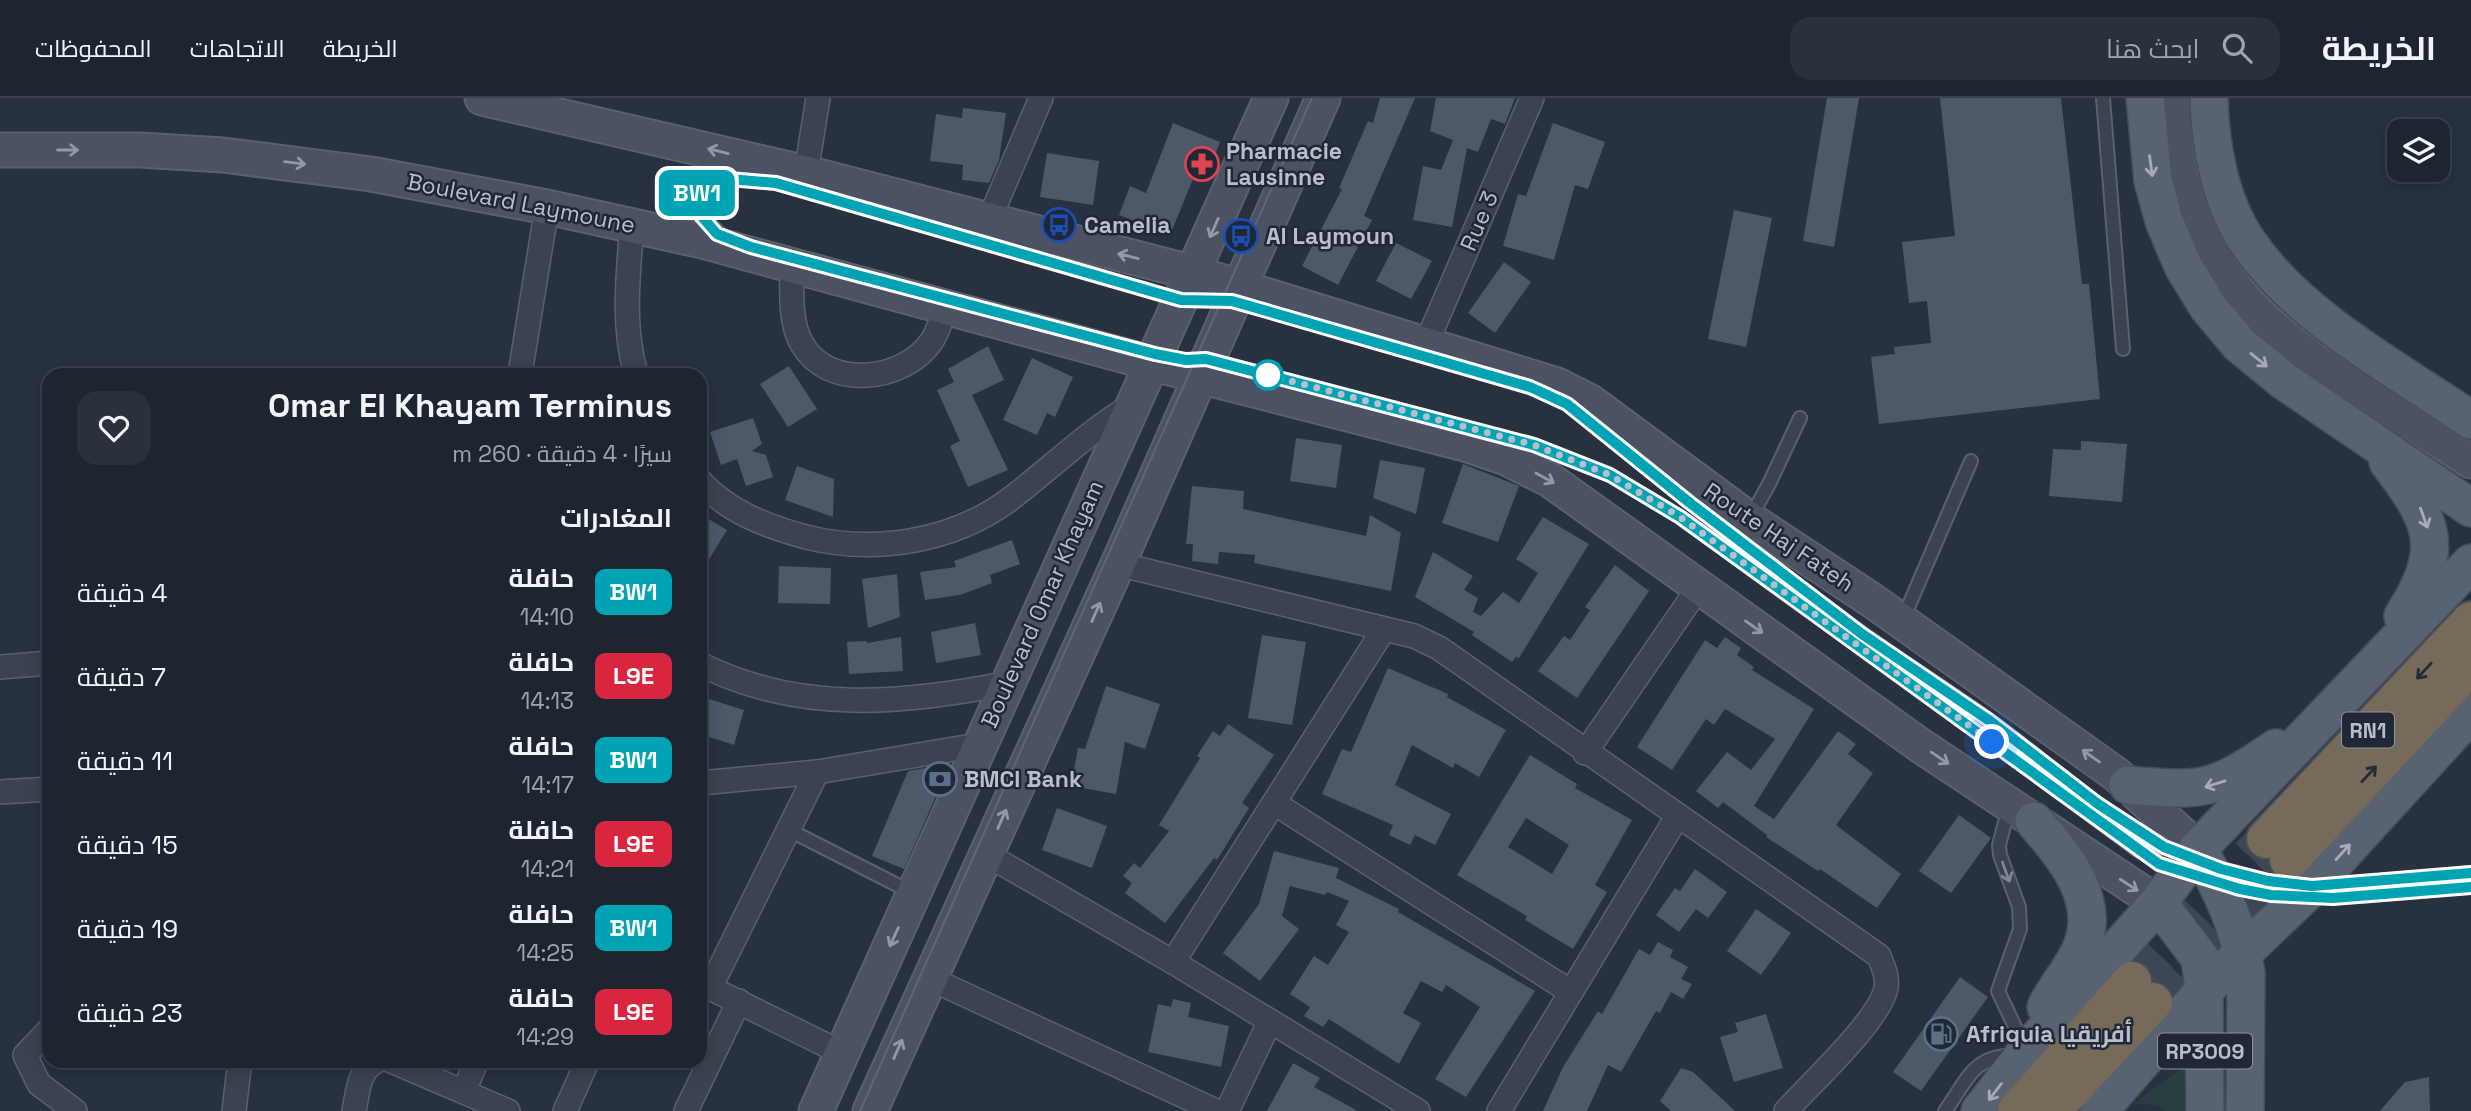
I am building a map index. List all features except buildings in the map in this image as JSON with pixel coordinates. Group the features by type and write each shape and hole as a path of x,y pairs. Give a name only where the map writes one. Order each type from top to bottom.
{"highway":[{"name":"RN1","path":"2291,884 2471,621"},
{"name":"RN1","path":"2291,884 2471,665"},
{"path":"2017,1111 2135,977"},
{"path":"2051,1111 2135,977"}],"main road":[{"path":"482,98 563,106 989,220 1188,286"},
{"name":"Boulevard Omar Khayam","path":"816,1111 840,1052 915,894 978,745 1009,683 1271,98"},
{"path":"870,1111 1118,564 1203,367 1238,297 1323,98"},
{"path":"2145,98 2152,181 2183,266 2208,307 2240,345 2266,367 2471,508"},
{"path":"2173,98 2182,182 2197,224 2217,261 2263,319 2302,349 2459,423"},
{"path":"2189,98 2201,181 2232,251 2253,281 2274,305 2352,364 2459,423"},
{"path":"2209,98 2210,127 2225,196 2246,240 2310,311 2386,361 2459,423 2471,461"},
{"name":"Boulevard Laymoune","path":"0,150 140,150 223,155 371,174 632,225 792,265 946,308 1154,357"},
{"name":"Route Haj Fateh","path":"1188,286 1426,344 1557,385 1589,401 1749,519 1901,623 2128,785 2207,878"},
{"path":"1154,357 1203,367 1465,444 1506,458 1550,481 2022,813 2158,903 2217,969 2231,994 2245,1043"},
{"path":"2367,673 2414,598 2426,573 2431,545 2425,516 2372,442"},
{"path":"2217,969 2207,878 2252,795 2467,572"},
{"path":"2128,785 2183,790 2224,782 2334,708"},
{"path":"2099,1111 2291,884 2463,724"},
{"path":"1980,1111 2026,1051 2048,1003 2082,946 2087,924 2084,896 2071,869 2022,813"},
{"path":"2135,977 2158,903 2207,878 2291,884"},
{"path":"2245,1043 2291,884"},
{"path":"2026,1051 2135,977 2163,942 2177,945 2217,969"},
{"name":"RP3009","path":"2205,1111 2217,969"},
{"name":"RP3009","path":"2245,1043 2245,1111"}],"street":[{"path":"806,173 818,98"},
{"path":"989,220 1041,98"},
{"name":"Rue 3","path":"1426,344 1532,98"},
{"path":"521,368 547,207"},
{"path":"632,225 626,297 627,344 634,368"},
{"path":"792,265 793,310 801,343 815,360 836,372 860,376 890,372 916,357 931,342 946,308"},
{"path":"707,489 719,502 774,528 835,544 900,542 952,532 1007,502 1111,418 1131,406"},
{"path":"1118,564 1415,636 1439,648 1585,753 1879,956 1886,971 1886,987 1878,1010 1786,1111"},
{"path":"1585,753 1699,587"},
{"path":"1173,962 1384,628"},
{"path":"0,667 42,664"},
{"path":"707,666 791,696 854,702 920,699 1009,683"},
{"path":"707,782 817,772 978,745"},
{"path":"707,981 789,830 817,772"},
{"path":"0,792 42,789"},
{"path":"1274,803 1571,992"},
{"path":"1499,1111 1677,817"},
{"path":"986,854 1270,1021 1388,1103 1418,1111"},
{"path":"929,978 1216,1111"},
{"path":"707,986 840,1052"},
{"path":"707,1067 738,1001"},
{"path":"1227,1111 1270,1021"},
{"path":"42,1037 25,1055 39,1084 75,1111"},
{"path":"234,1111 239,1068"},
{"path":"354,1111 366,1068"},
{"path":"408,1068 508,1111"},
{"path":"464,1091 474,1068"},
{"path":"565,1111 584,1068"},
{"path":"686,1111 706,1068"}],"lane":[{"path":"2103,98 2123,349"},
{"path":"1154,357 751,247 717,234 695,209 697,190 718,178 776,183 1188,286"},
{"path":"1339,332 1530,387 1576,410"},
{"path":"1203,367 1534,445 1610,475 1680,517 1932,697 2139,851 2207,878"},
{"path":"1749,519 1800,418"},
{"path":"1593,423 1690,503 1862,634 1990,721 2098,804 2207,878"},
{"path":"1901,623 1971,461"},
{"path":"1945,1111 1982,1061 1993,1056 2026,1051 1998,991 2020,929 2019,907 2000,855 1999,845 2022,813"},
{"path":"789,830 915,894"},
{"path":"2291,884 2471,873"},
{"path":"2291,884 2360,896 2471,887"}],"green space":[{"path":"2183,1067 2195,1079 2196,1111 2166,1111 2157,1105 2133,1104"}],"tunnel":[{"path":"2132,981 2266,839"},
{"path":"2153,1002 2289,860"}],"tram line":[{"path":"860,1111 1312,98"}],"bus line":[{"name":"BW1","path":"2471,873 2355,885 2312,886 2268,881 2221,869 2164,847 2098,804 1990,721 1862,634 1690,503 1602,429 1549,394 1232,301 1181,300 776,183 718,178 697,190 695,209 717,234 751,247 1155,354 1186,360 1206,359 1534,445 1610,475 1680,517 2159,864 2240,889 2271,895 2333,898 2471,887"}],"place":[{"name":"Pharmacie Lausinne","path":"1202,164"},
{"name":"Camelia","path":"1059,225"},
{"name":"Al Laymoun","path":"1241,236"},
{"name":"BMCI Bank","path":"940,779"},
{"name":"Afriquia أفريقيا","path":"1941,1034"}],"route":[{"path":"1268,375 1534,445 1610,475 1680,517 1992,742"}]}
